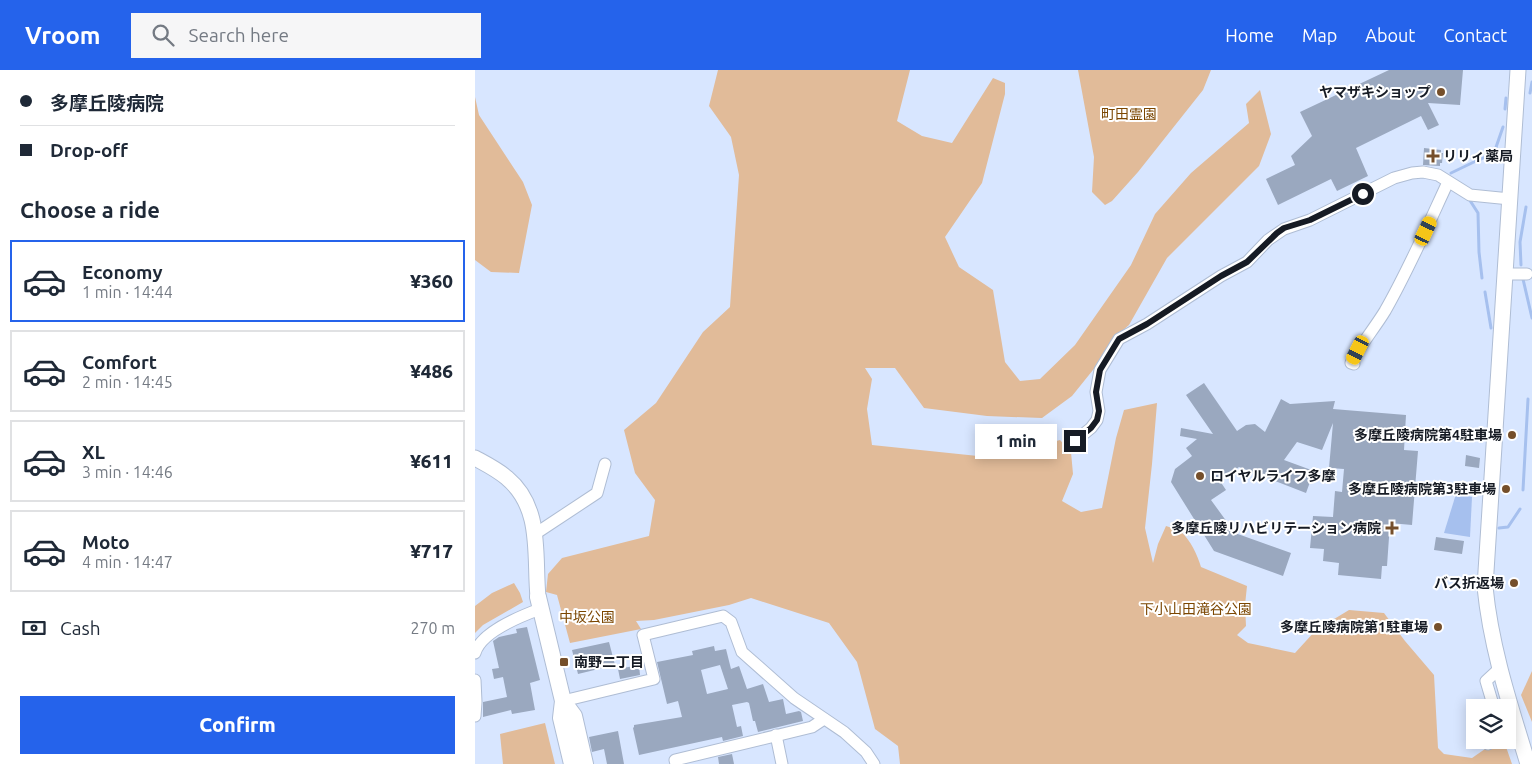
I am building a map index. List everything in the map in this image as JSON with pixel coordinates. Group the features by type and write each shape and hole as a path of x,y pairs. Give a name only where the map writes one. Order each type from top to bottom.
{"main road":[{"path":"539,603 563,701 561,718 572,764"},
{"path":"563,701 574,716 585,764"}],"street":[{"path":"1519,70 1485,576 1488,617 1499,670 1528,764"},
{"path":"1075,441 1091,428 1097,420 1099,411 1096,392 1100,370 1119,339 1147,324 1221,276 1247,262 1268,240 1284,228 1310,220 1403,175 1412,173 1438,175 1470,195 1510,199"},
{"path":"1354,364 1351,363 1358,350 1384,313 1411,263 1448,182"},
{"path":"1505,274 1527,274"},
{"path":"475,458 508,478 517,488 530,510 535,534 539,603 520,617 485,637 479,643 475,652"},
{"path":"535,534 597,493 605,464"},
{"path":"563,701 654,679 643,635 723,616 731,622 742,652 794,698 844,732 866,752 874,764"},
{"path":"1491,699 1486,681 1499,670"},
{"path":"475,680 475,716"},
{"path":"676,764 675,760 812,727 824,719"},
{"path":"776,735 782,764"}],"green space":[{"path":"718,70 910,70 897,121 922,136 952,143 993,78 1005,83 1005,94 982,183 945,237 959,267 993,290 1005,362 1020,381 1040,379 1075,345 1131,265 1155,214 1191,173 1249,123 1246,104 1260,90 1271,134 1259,166 1167,258 1129,325 1114,338 1097,365 1072,396 1042,418 987,416 924,408 895,368 865,368 872,379 867,409 872,445 997,458 1060,440 1071,452 1073,474 1062,501 1081,512 1102,508 1116,438 1124,410 1157,403 1145,528 1153,563 1158,544 1166,526 1178,530 1184,535 1193,548 1201,567 1247,586 1245,605 1246,626 1237,635 1248,643 1295,653 1316,630 1349,610 1384,613 1434,675 1438,748 1444,754 1472,758 1485,749 1507,749 1512,764 900,764 898,746 875,729 857,662 829,623 751,598 729,605 654,620 636,621 641,629 570,643 557,595 546,592 548,574 562,558 649,536 655,500 635,473 624,430 656,403 703,332 730,307 739,175 731,137 709,106"},
{"name":"町田霊園","path":"1078,70 1211,70 1203,90 1138,172 1112,201 1105,205 1092,192 1094,157"},
{"path":"475,97 479,115 523,182 532,205 519,273 491,272 475,260"},
{"path":"514,583 523,602 483,625 475,633 475,606 492,593"},
{"path":"1532,671 1532,722 1521,695"},
{"path":"545,723 555,764 503,764 500,734"}],"water":[{"path":"1456,494 1472,497 1470,537 1444,533"}],"building":[{"path":"1389,70 1463,70 1460,105 1428,103 1439,125 1428,130 1421,116 1356,148 1368,176 1337,191 1331,179 1278,205 1266,179 1295,165 1291,156 1312,136 1300,112"},
{"path":"1424,148 1441,150 1441,153 1443,153 1440,166 1423,165"},
{"path":"1204,383 1237,431 1246,425 1255,424 1265,432 1281,399 1290,404 1335,401 1333,409 1406,415 1404,450 1418,451 1412,525 1390,523 1387,566 1382,566 1381,579 1338,575 1339,563 1323,561 1324,549 1310,548 1313,516 1333,517 1335,491 1342,492 1344,469 1329,468 1333,423 1322,450 1297,442 1284,460 1314,471 1306,493 1239,467 1220,481 1226,490 1211,500 1235,533 1291,553 1283,576 1214,551 1171,482 1175,469 1192,456 1186,448 1197,439 1180,436 1181,428 1213,434 1186,395"},
{"path":"1466,455 1480,458 1479,468 1465,466"},
{"path":"1436,537 1464,541 1462,554 1434,550"},
{"path":"527,627 540,680 530,683 535,710 512,714 511,710 483,717 483,702 507,697 503,677 494,679 492,669 499,668 493,641 499,637 517,633 516,629"},
{"path":"609,642 615,665 578,674 572,650"},
{"path":"714,646 715,651 726,649 731,669 739,666 747,689 763,684 769,702 783,699 786,714 799,711 803,721 758,732 755,721 753,721 749,703 732,705 737,727 741,726 743,736 723,741 722,737 639,755 634,725 682,717 678,701 667,704 657,662 693,655 692,651","holes":["720,665 728,689 707,694 701,670"]},
{"path":"639,665 640,675 620,679 618,669"},
{"path":"618,731 624,764 607,764 604,749 592,752 589,737"},
{"path":"732,754 734,764 719,764 718,757"}],"waterway":[{"path":"1530,93 1532,82"},
{"path":"1505,109 1506,98"},
{"path":"1481,159 1494,153 1503,127"},
{"path":"1451,173 1476,161"},
{"path":"1469,199 1478,213 1482,278"},
{"path":"1521,265 1520,242 1526,207"},
{"path":"1523,279 1532,318"},
{"path":"1485,292 1491,328"},
{"path":"1523,490 1528,399"},
{"path":"1499,528 1508,527 1520,509"}],"place":[{"name":"ヤマザキショップ","path":"1441,92"},
{"name":"リリィ薬局","path":"1433,156"},
{"name":"多摩丘陵病院第4駐車場","path":"1512,435"},
{"name":"ロイヤルライフ多摩","path":"1200,476"},
{"name":"多摩丘陵病院第3駐車場","path":"1506,489"},
{"name":"多摩丘陵リハビリテーション病院","path":"1392,528"},
{"name":"バス折返場","path":"1514,583"},
{"name":"多摩丘陵病院第1駐車場","path":"1438,627"},
{"name":"南野二丁目","path":"564,662"}],"route":[{"path":"1075,441 1091,428 1097,420 1099,411 1096,392 1100,370 1119,339 1147,324 1221,276 1247,262 1268,240 1284,228 1310,220 1363,194"}],"park label":[{"name":"下小山田滝谷公園","path":"1196,609"},
{"name":"中坂公園","path":"587,617"}]}
